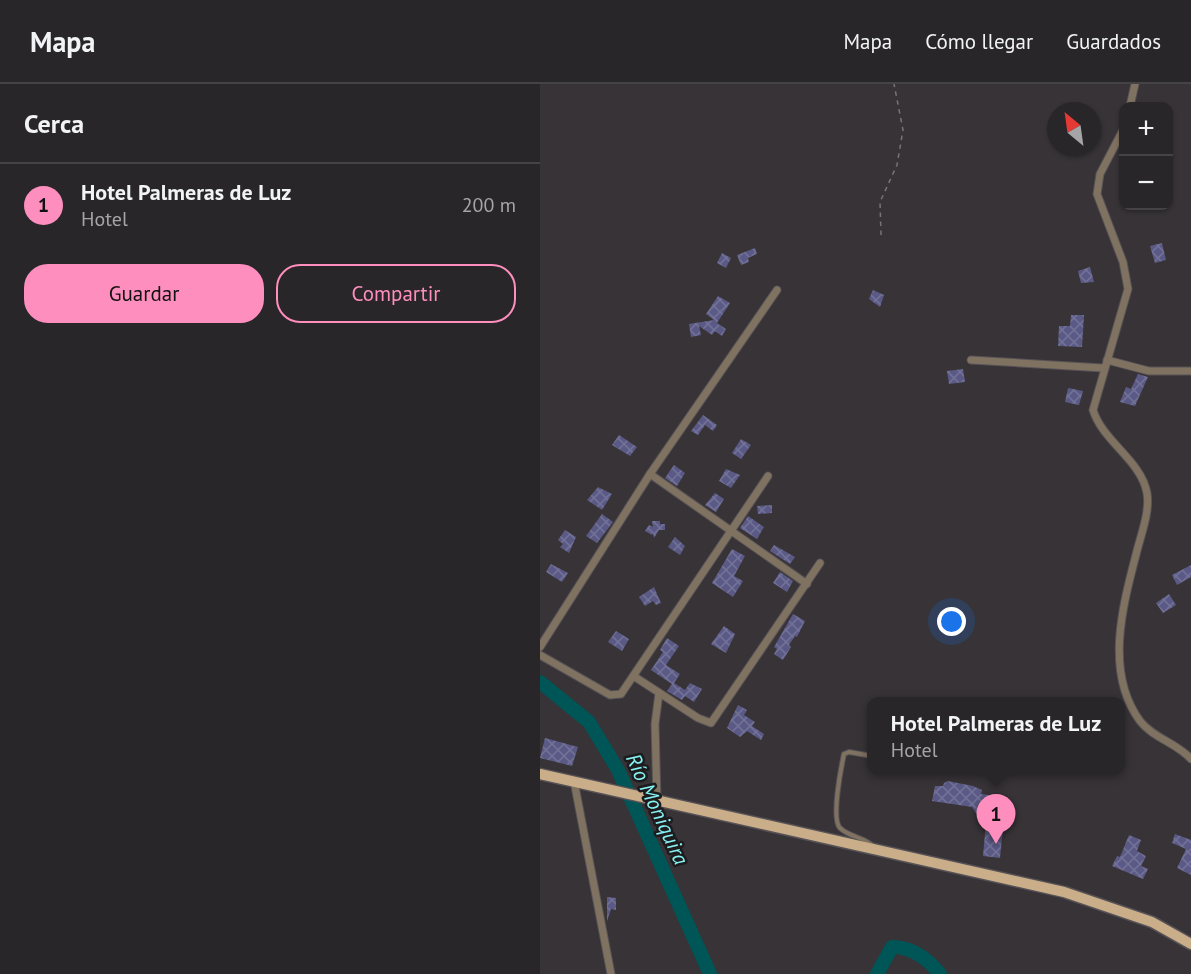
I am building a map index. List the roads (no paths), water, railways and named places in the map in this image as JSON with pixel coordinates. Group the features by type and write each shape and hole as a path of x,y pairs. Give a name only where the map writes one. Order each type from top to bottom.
{"main road":[{"path":"540,774 598,785 654,800 1064,892 1152,922 1191,944"}],"street":[{"path":"1131,102 1135,84"},
{"path":"1119,137 1105,162 1098,184 1100,204 1128,281 1127,296 1093,405 1095,416 1141,476 1148,501 1123,616 1119,664 1122,683 1140,722 1191,759"},
{"path":"540,646 650,474 777,290"},
{"path":"971,360 1103,368"},
{"path":"1107,360 1149,371 1191,371"},
{"path":"650,474 807,584"},
{"path":"540,655 610,695 621,694 768,476"},
{"path":"635,676 698,718 707,723 712,722 820,563"},
{"path":"654,800 655,724 658,693"},
{"path":"574,781 611,974"}],"lane":[{"path":"867,755 849,752 844,754 836,819 842,830 863,838 878,851"}],"waterway":[{"name":"Río Moniquira","path":"540,682 589,722 618,770 710,974"},
{"name":"Río Moniquira","path":"877,974 892,947 906,949 919,955 940,974"}],"place":[{"name":"Hotel Palmeras de Luz","path":"996,844"}]}
